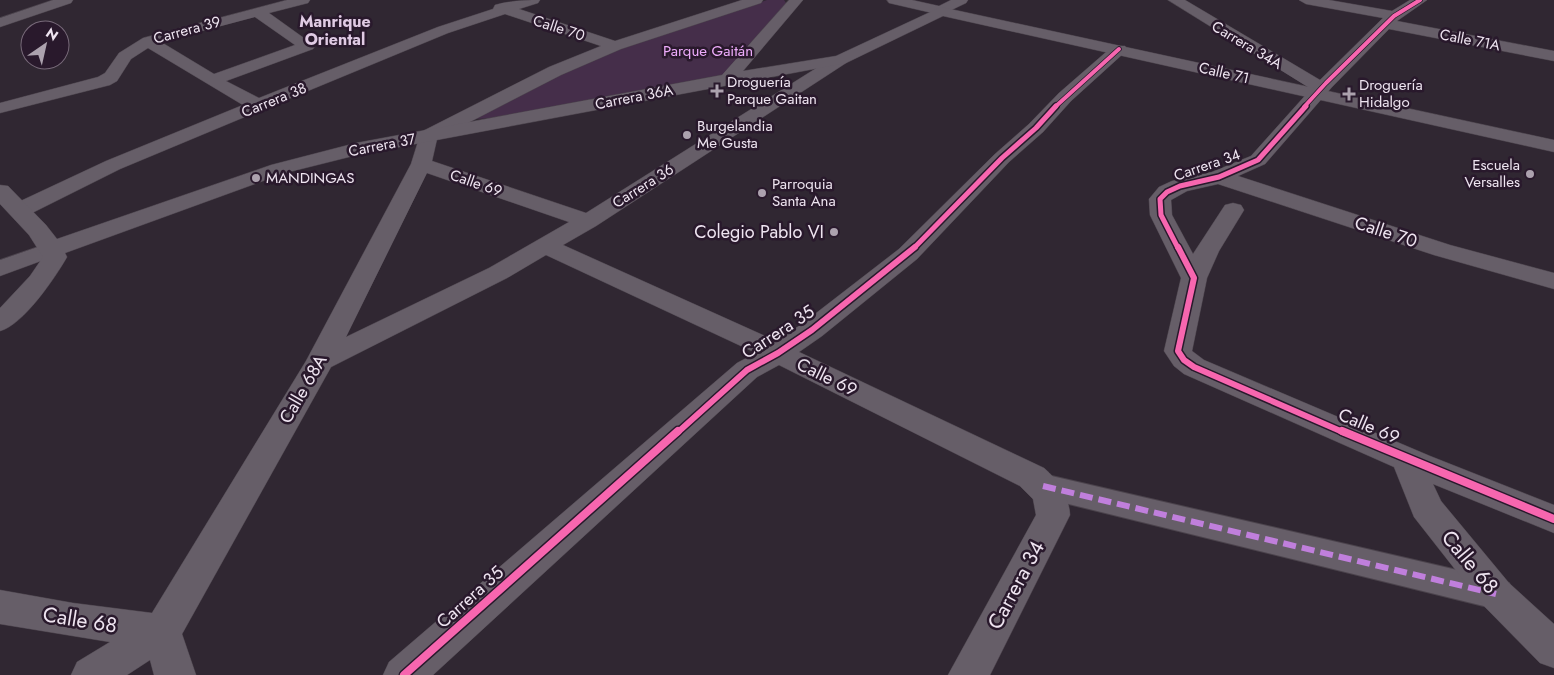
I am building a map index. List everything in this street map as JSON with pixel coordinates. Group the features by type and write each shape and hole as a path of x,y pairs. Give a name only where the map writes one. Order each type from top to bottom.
{"street":[{"path":"0,23 66,0"},
{"name":"Carrera 39","path":"0,108 104,81 111,76 125,56 148,41 303,0"},
{"name":"Carrera 38","path":"20,210 121,162 443,30 532,0"},
{"name":"Carrera 37","path":"0,269 278,169 356,148 428,136 555,71 616,46 756,0"},
{"path":"728,79 796,0"},
{"name":"Calle 71","path":"894,0 1119,50 1318,91 1554,146"},
{"name":"Carrera 36","path":"320,362 498,273 588,221 840,60 961,0"},
{"name":"Carrera 34A","path":"1175,0 1318,91"},
{"name":"Calle 71A","path":"1306,0 1554,56"},
{"name":"Carrera 34","path":"1194,278 1161,215 1160,200 1167,192 1180,186 1219,177 1258,160 1318,91 1390,20 1420,0"},
{"name":"Calle 70","path":"484,3 616,46"},
{"path":"214,80 307,46 257,12"},
{"path":"148,41 237,95 261,106"},
{"name":"Carrera 35","path":"404,675 747,370 778,353 812,330 908,254 1065,97 1119,50"},
{"name":"Carrera 36A","path":"428,136 728,79 840,60"},
{"name":"Calle 68A","path":"161,632 320,362 421,164 428,136"},
{"name":"Calle 69","path":"421,164 588,221"},
{"name":"Calle 70","path":"1219,177 1442,250 1554,281"},
{"path":"0,191 20,210 52,249 56,257 40,281 0,323"},
{"path":"1194,278 1207,251 1233,210"},
{"name":"Calle 69","path":"545,246 778,353 1032,477 1046,490"},
{"name":"Calle 69","path":"1194,278 1178,351 1184,360 1194,368 1554,519"},
{"name":"Calle 68","path":"1408,459 1426,508 1496,594 1554,650"},
{"path":"1046,490 1496,594"},
{"name":"Carrera 34","path":"969,675 1053,515 1053,504 1046,490"},
{"name":"Calle 68","path":"0,608 161,632"},
{"path":"92,675 161,632 175,675"}],"green space":[{"name":"Parque Gaitán","path":"767,0 784,0 789,7 776,23 748,45 728,79 528,117 471,119 580,61"}],"marked path":[{"path":"1043,486 1496,594"}],"cycle path":[{"path":"1420,0 1394,16 1326,83 1258,160 1219,177 1180,186 1167,192 1160,199 1161,215 1194,278 1178,351 1184,360 1194,367 1418,464 1554,519"},
{"path":"404,675 747,370 778,353 812,330 908,254 1002,158 1036,128 1065,97 1119,49"}],"place":[{"name":"Droguería Parque Gaitan","path":"717,91"},
{"name":"Droguería Hidalgo","path":"1349,94"},
{"name":"Burgelandia Me Gusta","path":"687,135"},
{"name":"Escuela Versalles","path":"1530,174"},
{"name":"MANDINGAS","path":"256,178"},
{"name":"Parroquia Santa Ana","path":"762,193"},
{"name":"Colegio Pablo VI","path":"834,232"}],"district":[{"name":"Manrique Oriental","path":"335,30"}]}
